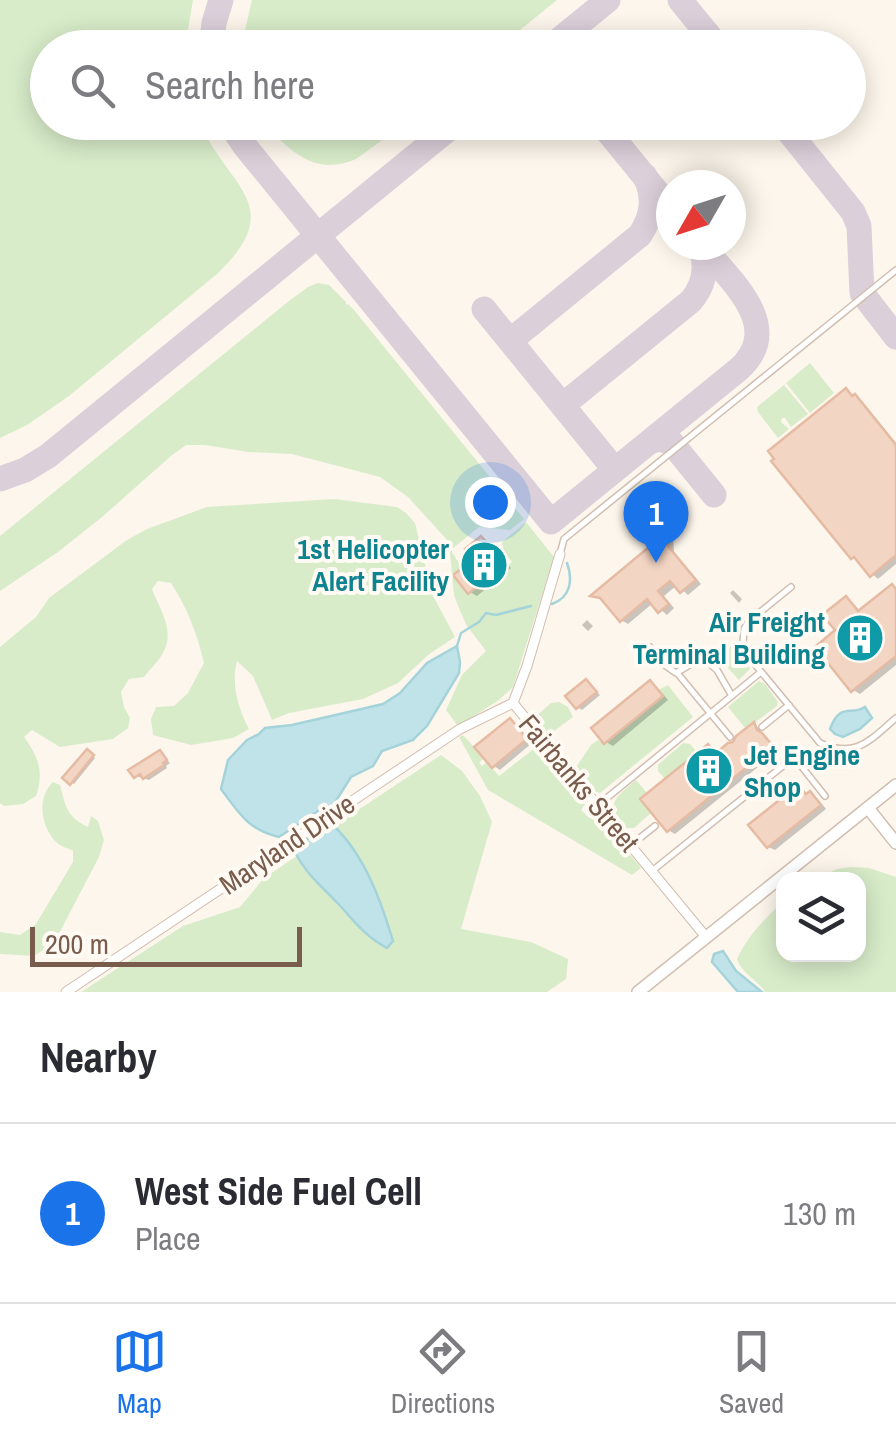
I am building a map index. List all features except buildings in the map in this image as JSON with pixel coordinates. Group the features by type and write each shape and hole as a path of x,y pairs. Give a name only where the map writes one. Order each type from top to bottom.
{"street":[{"name":"Fairbanks Street","path":"560,554 513,702 706,938"},
{"name":"Maryland Drive","path":"66,992 460,729 513,702"},
{"path":"638,992 896,785"},
{"path":"868,808 896,843"}],"lane":[{"path":"560,554 564,539 896,270"},
{"path":"790,587 748,622 744,630 743,643 761,672 820,742 832,748 847,751 867,742 896,718"},
{"path":"650,647 666,666 677,672 730,737"},
{"path":"677,672 705,660 717,670 732,696"},
{"path":"597,806 761,672"},
{"path":"762,727 789,705"},
{"path":"652,871 794,757 825,796"},
{"path":"631,846 656,826"}],"green space":[{"path":"0,0 193,0 188,30 30,30 30,140 209,140 246,197 251,213 249,230 217,274 69,396 0,438"},
{"path":"252,0 557,0 520,30 245,30"},
{"path":"280,140 382,140 356,159 328,165 304,158"},
{"path":"318,283 329,285 354,310 524,519 510,530 479,527 452,549 462,568 453,576 468,594 512,562 502,542 526,522 554,557 513,687 458,726 446,710 462,675 486,651 467,626 454,595 449,542 408,497 380,477 292,454 186,445 58,552 0,591 0,536 289,301"},
{"path":"810,363 834,393 810,413 786,383"},
{"path":"784,385 808,414 791,427 782,418 789,429 778,438 757,407"},
{"path":"334,499 397,507 415,523 432,594 455,637 398,683 363,699 272,720 253,676 237,661 237,696 249,729 233,738 191,745 153,735 151,719 156,707 174,706 188,693 204,663 177,593 171,583 158,581 152,589 165,619 167,643 144,677 129,679 121,692 130,718 128,728 113,739 60,747 32,730 24,737 39,765 36,796 23,804 0,803 0,647 36,617 49,598 127,540 207,507"},
{"path":"734,644 739,646 750,669 739,680 718,657"},
{"path":"759,681 778,702 777,706 746,729 728,707"},
{"path":"668,685 693,717 600,793 593,789 577,766 591,745 601,742 662,696 658,690"},
{"path":"551,703 568,707 573,717 550,734 534,718"},
{"path":"463,735 484,758 479,763 482,766 487,762 499,776 535,748 543,748 585,799 581,810 589,818 600,818 641,868 632,875 488,790 459,737"},
{"path":"683,743 696,751 665,779 658,765"},
{"path":"441,755 462,771 492,822 461,929 531,942 568,959 566,979 547,992 81,992 183,926 240,907 264,878 297,856 303,868 358,927 367,877 344,835 334,826"},
{"path":"636,780 647,793 640,799 651,813 634,828 626,828 615,813 615,801"},
{"path":"53,782 60,785 75,819 88,827 91,816 98,821 104,840 99,857 54,943 34,956 0,954 0,932 20,935 36,924 73,862 73,851 57,843 44,821 44,796"},
{"path":"869,868 896,877 896,992 765,992 737,959 757,928 776,909 776,962 866,962 866,872 831,872"}],"water":[{"path":"457,646 459,673 427,726 413,740 382,751 373,766 351,777 334,804 279,837 252,825 221,789 228,760 265,728 383,704 400,693 427,663"},
{"path":"865,707 872,718 860,729 843,737 830,729 838,715"},
{"path":"334,826 355,851 377,895 393,941 387,948 358,926 295,852 313,835"},
{"path":"723,951 736,971 762,992 738,992 712,962 714,954"}],"waterway":[{"path":"552,604 569,587 567,563"},
{"path":"457,646 461,633 486,613 496,615 531,606"}],"taxiway":[{"path":"213,30 221,0"},
{"path":"571,30 608,0"},
{"path":"680,0 704,30"},
{"path":"241,140 551,522 739,369 752,353 757,336 755,320 738,288 714,260"},
{"path":"0,479 48,456 435,140"},
{"path":"615,140 656,191"},
{"path":"795,140 853,212 859,226 862,293 896,337"},
{"path":"510,341 640,235 651,206 645,176"},
{"path":"563,405 691,301 704,275 704,260"},
{"path":"484,309 615,470"},
{"path":"650,442 671,442 714,495"}],"place":[{"name":"West Side Fuel Cell","path":"656,563"},
{"name":"1st Helicopter Alert Facility","path":"484,565"},
{"name":"Air Freight Terminal Building","path":"860,638"},
{"name":"Jet Engine Shop","path":"709,771"}]}
